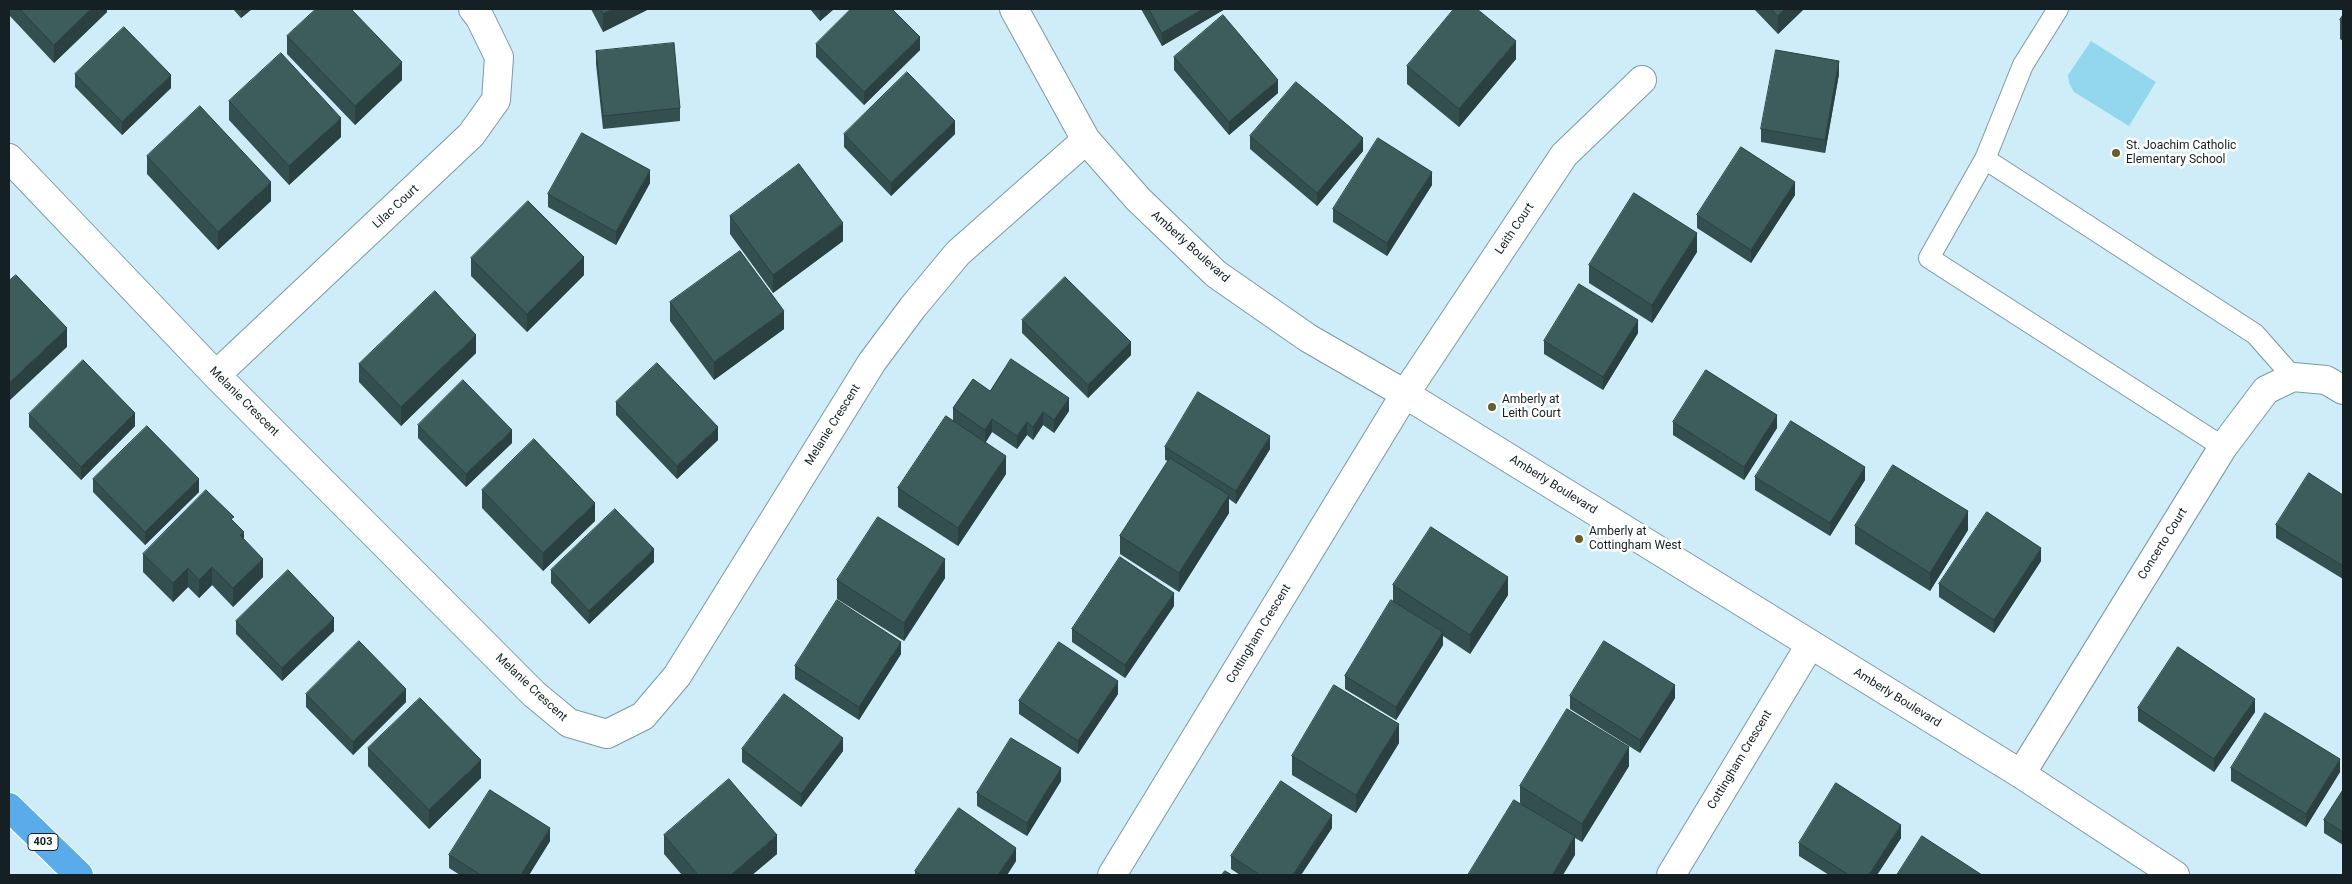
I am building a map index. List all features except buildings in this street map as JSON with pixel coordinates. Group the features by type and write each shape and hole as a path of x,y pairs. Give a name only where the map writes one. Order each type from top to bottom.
{"highway":[{"name":"403","path":"9,807 79,875"}],"street":[{"name":"Lilac Court","path":"216,374 464,141 496,100 499,57 480,18 472,9"},
{"name":"Amberly Boulevard","path":"1014,9 1086,140 1138,199 1216,274 1308,338 1405,394 2021,774 2175,875"},
{"name":"Leith Court","path":"1405,394 1564,155 1642,80"},
{"name":"Melanie Crescent","path":"9,158 216,374 534,694 569,723 607,734 644,716 677,676 872,362 913,308 958,253 1086,140"},
{"path":"2293,377 2326,380 2343,390"},
{"name":"Concerto Court","path":"2021,774 2223,447 2266,390 2293,377"},
{"name":"Cottingham Crescent","path":"1112,875 1405,394"},
{"name":"Cottingham Crescent","path":"1671,875 1810,645"}],"lane":[{"path":"2058,9 2023,65 1985,159 1929,258 2223,447"},
{"path":"1985,159 2256,334 2293,377"}],"shaded area":[{"path":"2091,41 2156,82 2129,126 2074,92 2069,83 2068,75"}],"place":[{"name":"St. Joachim Catholic Elementary School","path":"2116,153"},
{"name":"Amberly at Leith Court","path":"1492,407"},
{"name":"Amberly at Cottingham West","path":"1579,539"}]}
